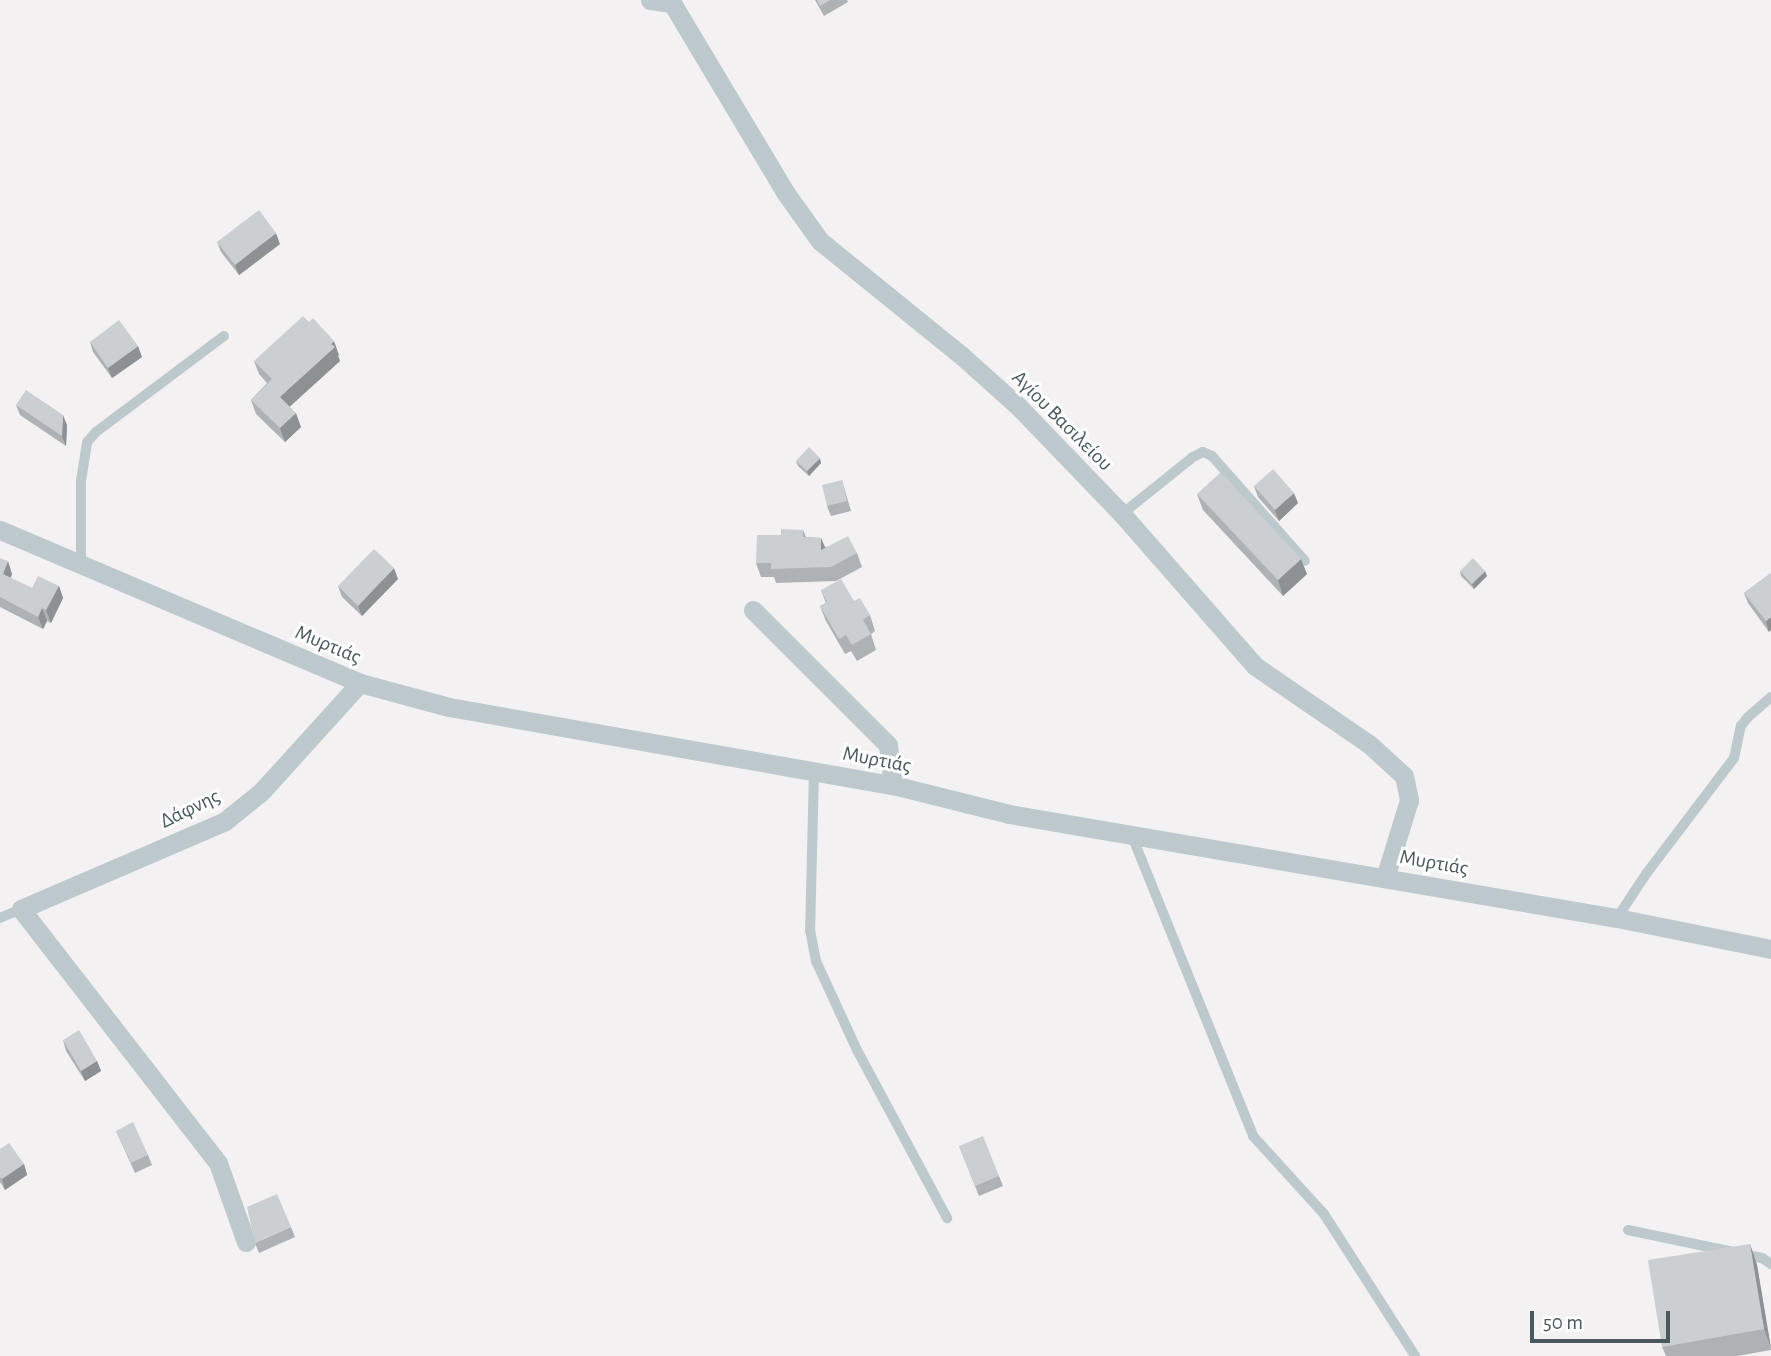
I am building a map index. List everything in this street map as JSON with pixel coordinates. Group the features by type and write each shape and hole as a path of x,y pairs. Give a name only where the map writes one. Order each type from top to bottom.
{"street":[{"path":"650,0 672,3 693,0"},
{"name":"Αγίου Βασιλείου","path":"672,3 785,192 820,241 1009,398 1122,514 1255,666 1369,744 1404,776 1409,800 1385,878"},
{"name":"Μυρτιάς","path":"0,530 360,683 449,707 893,785 1009,814 1617,918 1771,948"},
{"path":"753,610 888,745 893,785"},
{"name":"Δάφνης","path":"21,909 225,821 261,792 360,683"},
{"path":"21,909 218,1163 246,1242"}],"lane":[{"path":"81,566 81,481 87,442 96,432 223,336"},
{"path":"1122,514 1193,457 1203,452 1212,456 1305,561"},
{"path":"1617,918 1646,874 1734,758 1741,726 1771,697"},
{"path":"814,771 810,930 816,961 857,1050 947,1218"},
{"path":"1132,836 1253,1136 1324,1213 1415,1356"},
{"name":"Δάφνης","path":"0,918 21,909"},
{"path":"1628,1230 1762,1258 1771,1264"}],"building":[{"path":"817,0 830,0 820,6"},
{"path":"259,210 276,233 235,265 217,242"},
{"path":"303,316 309,322 313,318 334,341 331,344 335,347 280,397 296,413 280,428 251,400 272,379 254,361"},
{"path":"119,320 138,346 108,368 90,342"},
{"path":"26,390 63,415 62,436 16,405"},
{"path":"809,447 820,458 807,471 796,461"},
{"path":"1273,469 1294,493 1275,510 1254,486"},
{"path":"1221,472 1301,559 1278,580 1197,494"},
{"path":"842,480 847,501 827,506 822,485"},
{"path":"781,529 803,530 803,537 821,538 821,550 848,536 857,553 831,567 771,569 771,563 756,563 757,535 781,535"},
{"path":"374,549 394,568 358,606 338,586"},
{"path":"0,558 8,561 3,574 32,588 38,576 59,586 46,610 42,608 38,617 0,597"},
{"path":"1473,558 1485,571 1472,584 1460,571"},
{"path":"1771,573 1771,617 1766,621 1744,593"},
{"path":"841,579 854,601 860,598 870,615 863,620 871,634 852,645 846,635 839,639 820,606 827,602 821,590"},
{"path":"79,1030 97,1061 81,1071 63,1040"},
{"path":"133,1122 148,1155 131,1163 116,1131"},
{"path":"983,1136 999,1176 975,1186 959,1146"},
{"path":"9,1143 24,1164 2,1179 0,1149"},
{"path":"277,1194 291,1227 255,1243 247,1207"},
{"path":"1750,1244 1764,1329 1662,1347 1648,1260"}]}
